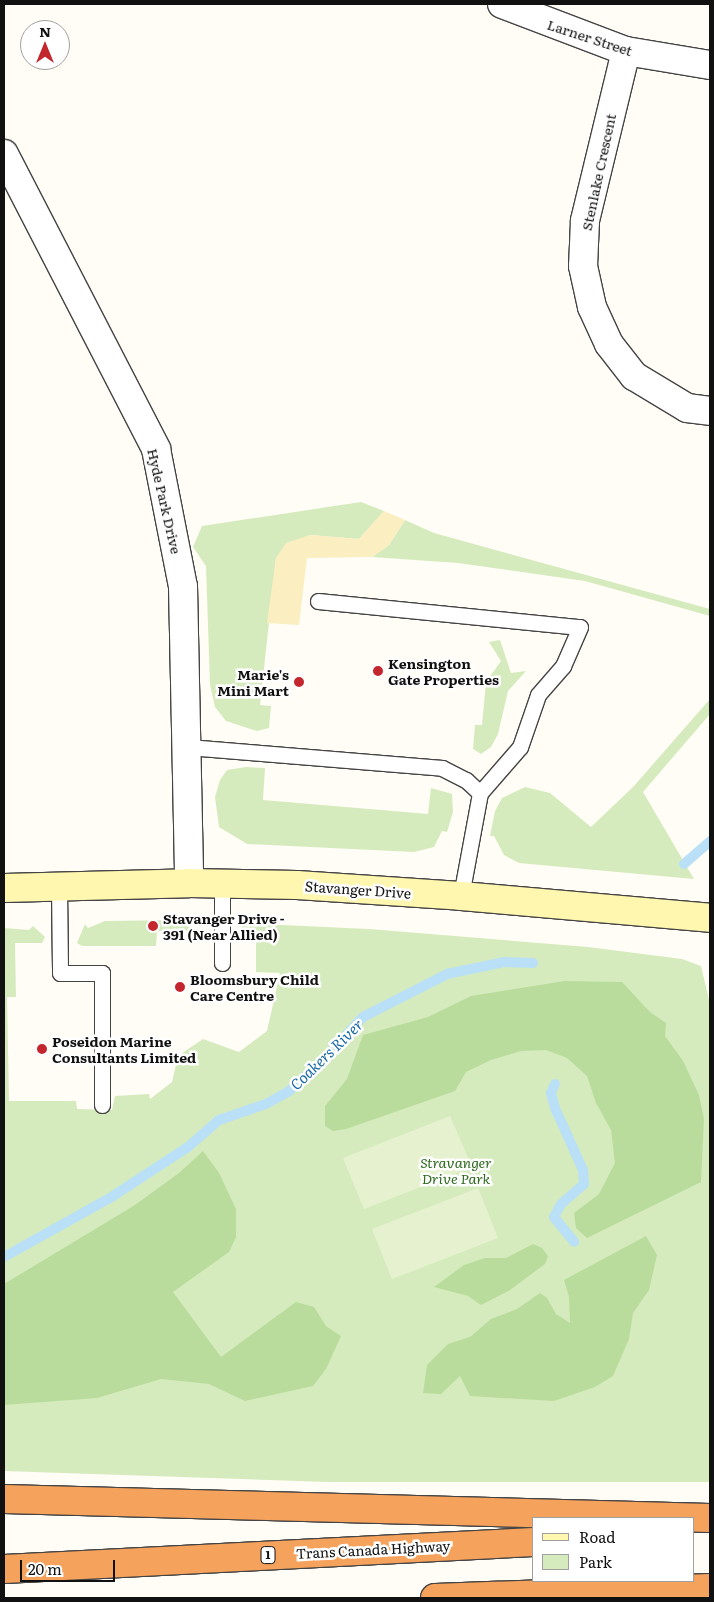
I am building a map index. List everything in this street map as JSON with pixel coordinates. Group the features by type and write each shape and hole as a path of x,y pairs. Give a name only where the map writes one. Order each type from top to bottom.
{"highway":[{"path":"4,1499 673,1517"},
{"path":"694,1518 710,1518"},
{"path":"694,1535 710,1535"},
{"name":"Trans Canada Highway","path":"4,1569 532,1542"},
{"path":"435,1598 710,1588"}],"street":[{"name":"Larner Street","path":"502,4 626,51 710,65"},
{"name":"Stenlake Crescent","path":"626,51 585,221 583,266 592,307 609,344 634,376 688,408 710,411"},
{"name":"Hyde Park Drive","path":"4,154 156,449 183,586 188,747 189,883"},
{"name":"Stavanger Drive","path":"4,888 189,883 222,884 461,896 710,918"}],"lane":[{"path":"318,601 580,627 563,666 538,695 527,720 520,747 480,793 461,896"},
{"path":"188,747 442,768 466,780 480,793"},
{"path":"222,884 222,963"},
{"path":"59,887 60,973 102,973 102,1105"}],"green space":[{"path":"361,502 384,511 359,539 310,535 276,558 260,705 271,706 269,728 257,731 226,721 215,707 210,685 206,566 193,547 202,526"},
{"path":"405,520 434,533 710,609 710,616 585,581 458,563 372,557 389,545"},
{"path":"500,640 511,673 526,671 508,691 498,734 491,747 481,754 473,749 475,725 482,725 486,682 501,661 489,642"},
{"path":"710,699 710,714 643,792 694,879 519,863 504,855 494,836 490,836 495,811 502,798 525,787 550,793 591,827 634,786"},
{"path":"246,767 265,768 263,800 428,814 431,788 452,794 453,812 447,832 442,831 434,847 414,852 247,844 219,827 215,797 220,780 227,770"},
{"path":"182,920 193,931 157,931 156,946 82,946 77,943 85,924 88,928 105,921"},
{"name":"Stravanger Drive Park","path":"244,922 247,926 259,924 369,929 588,947 682,959 701,966 710,1004 710,1482 327,1482 4,1471 4,928 29,930 33,926 45,937 42,943 15,943 16,997 7,997 9,1101 76,1101 77,1109 112,1110 115,1096 149,1094 150,1099 172,1082 178,1056 203,1039 239,1052 267,1031 280,973 256,972 256,934 238,935"},
{"path":"565,981 622,982 650,1012 666,1023 665,1036 683,1061 699,1095 704,1119 701,1182 587,1238 576,1228 574,1213 599,1194 615,1163 611,1130 596,1103 587,1076 567,1058 546,1050 521,1051 491,1060 466,1072 455,1091 346,1129 333,1131 325,1126 325,1106 347,1079 363,1035 428,1017 471,996"},
{"path":"450,1116 472,1167 364,1209 343,1158"},
{"path":"203,1151 219,1173 236,1209 236,1237 229,1252 173,1292 221,1357 296,1302 314,1307 326,1326 341,1336 326,1369 313,1386 245,1401 209,1384 161,1379 97,1398 4,1405 4,1284 135,1205 179,1173"},
{"path":"478,1188 498,1238 392,1279 372,1229"},
{"path":"646,1236 657,1255 649,1290 633,1313 629,1339 613,1376 595,1387 554,1401 470,1396 460,1376 441,1394 423,1393 427,1365 448,1344 470,1337 491,1319 517,1309 540,1293 547,1298 556,1314 570,1323 569,1297 564,1280"},
{"path":"533,1244 542,1248 548,1256 545,1264 510,1290 481,1305 468,1296 434,1287 464,1265 485,1258 506,1258"}],"sand":[{"path":"384,511 405,520 389,545 372,557 307,558 299,625 267,623 276,558 286,543 310,535 359,539"}],"waterway":[{"name":"Coakers River","path":"684,864 710,841"},
{"name":"Coakers River","path":"4,1257 113,1196 188,1147 219,1120 266,1104 289,1091 323,1060 363,1017 447,974 504,962 533,963"},
{"path":"555,1084 551,1093 555,1108 583,1170 584,1184 561,1204 554,1217 574,1242"}],"place":[{"name":"Kensington Gate Properties","path":"378,671"},
{"name":"Marie's Mini Mart","path":"299,682"},
{"name":"Stavanger Drive - 391 (Near Allied)","path":"153,926"},
{"name":"Bloomsbury Child Care Centre","path":"180,987"},
{"name":"Poseidon Marine Consultants Limited","path":"42,1049"}]}
